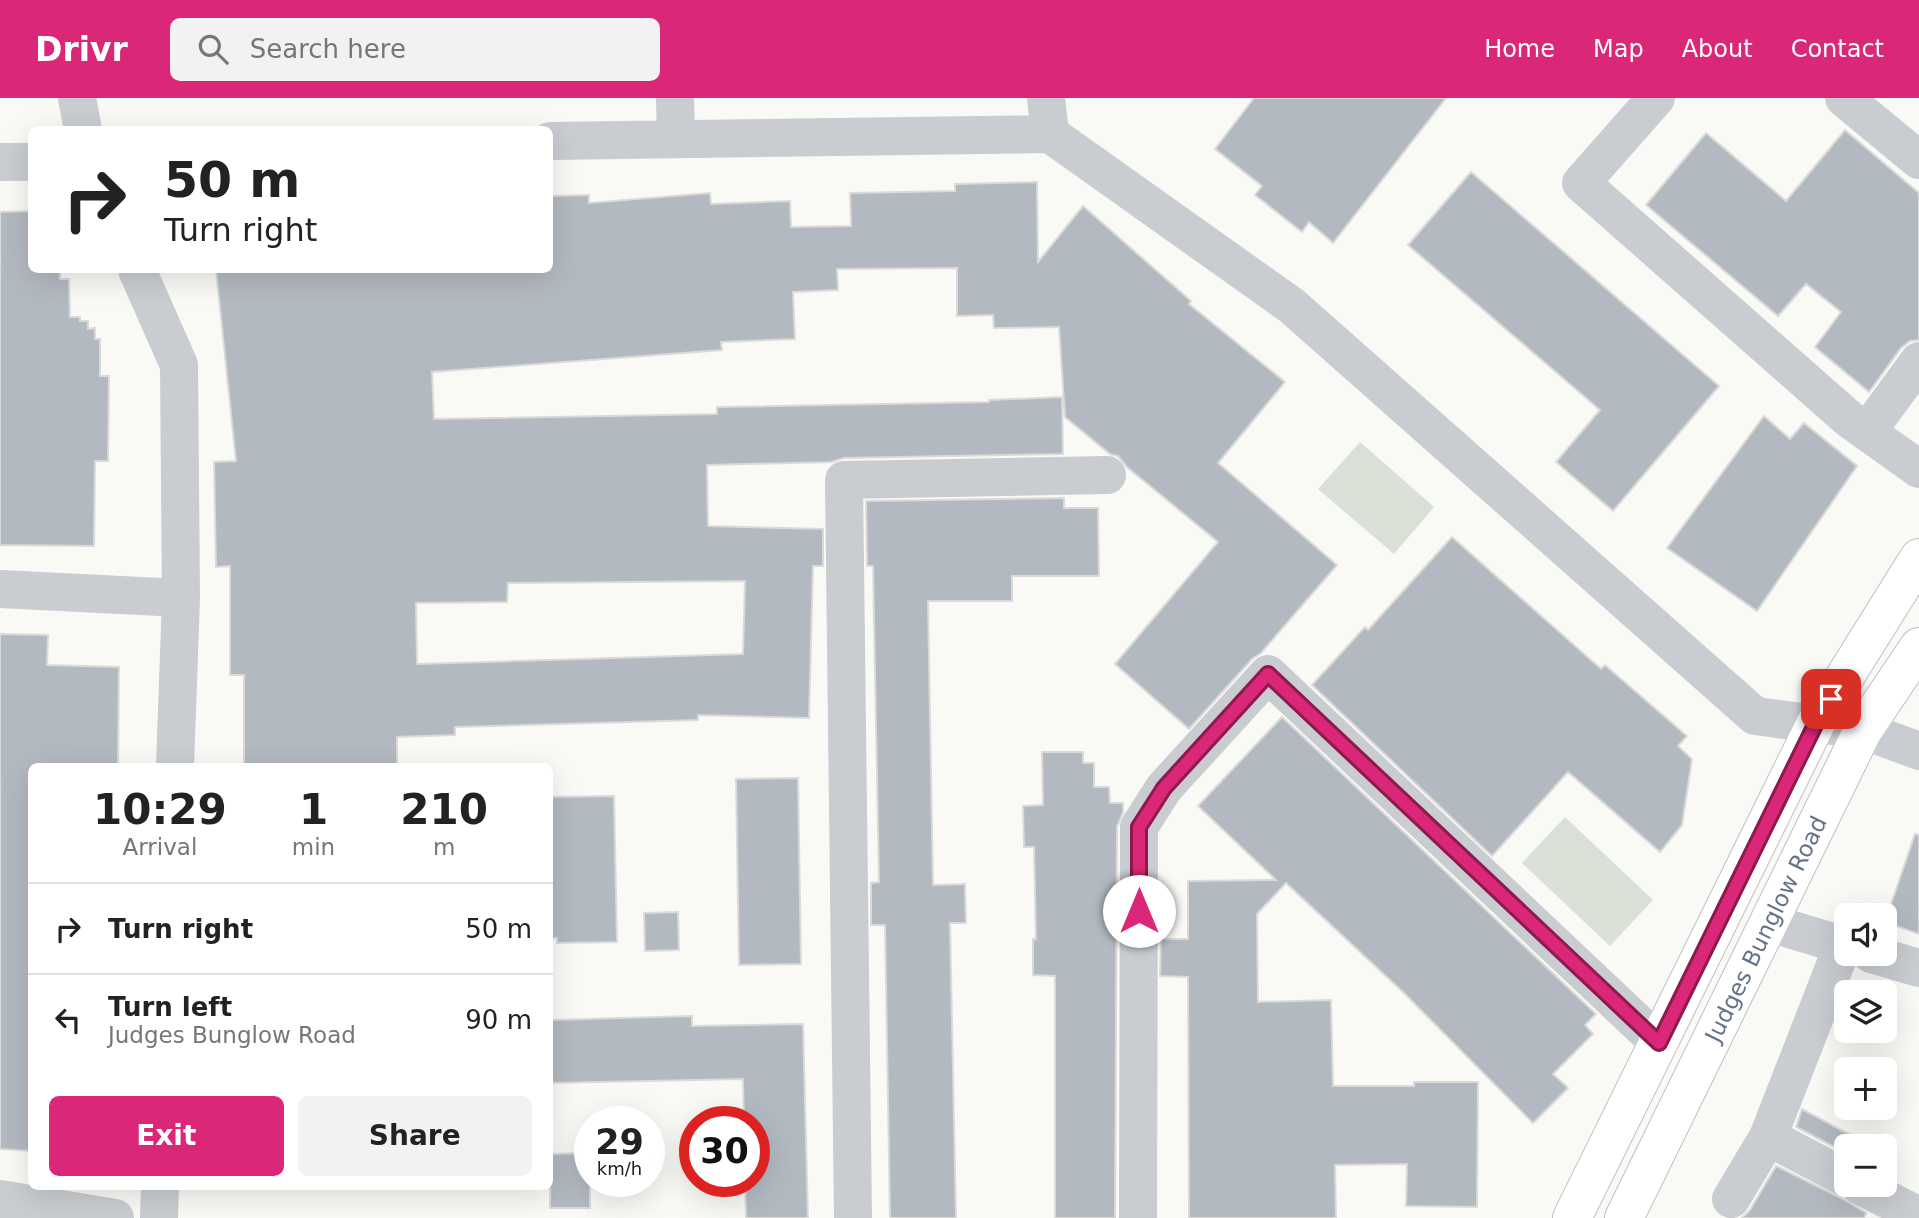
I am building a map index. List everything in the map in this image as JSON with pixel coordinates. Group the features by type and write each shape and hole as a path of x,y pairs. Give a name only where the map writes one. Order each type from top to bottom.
{"main road":[{"name":"Judges Bunglow Road","path":"1572,1218 1816,723 1919,558"},
{"name":"Judges Bunglow Road","path":"1624,1218 1863,730 1919,647"}],"street":[{"path":"77,98 82,126"},
{"path":"675,98 676,139"},
{"path":"1656,98 1581,183 1849,419 1919,469"},
{"path":"1844,98 1919,160"},
{"path":"553,142 676,139 1048,116 1292,306 1755,716 1863,730 1919,751"},
{"path":"0,162 28,162"},
{"path":"138,273 179,365 181,598 176,763"},
{"path":"1867,432 1919,361"},
{"path":"853,1218 844,480 1107,475"},
{"path":"0,589 181,598"},
{"path":"1138,1218 1139,827 1164,788 1268,674 1659,1043"},
{"path":"1769,923 1834,942"},
{"path":"1897,961 1919,968"},
{"path":"1731,1199 1768,1137 1846,966"},
{"path":"1768,1137 1834,1172"},
{"path":"159,1218 160,1190"},
{"path":"1882,1197 1919,1216"},
{"path":"0,1199 115,1218"}],"shaded area":[{"path":"1360,442 1434,507 1394,554 1318,489"},
{"path":"1565,817 1653,900 1610,946 1522,863"}],"building":[{"path":"1254,98 1446,98 1333,243 1309,222 1302,232 1255,195 1262,186 1215,149"},
{"path":"1845,130 1919,193 1919,340 1910,341 1901,348 1869,392 1815,347 1841,312 1806,284 1778,316 1646,205 1706,133 1786,201"},
{"path":"1471,172 1719,386 1613,511 1556,462 1600,410 1408,245"},
{"path":"1037,182 1038,262 1083,206 1191,301 1189,304 1285,382 1218,463 1337,565 1261,653 1252,659 1189,729 1115,664 1218,542 1127,467 1118,456 1110,454 1065,417 1059,327 994,328 993,315 957,316 957,268 837,269 838,290 793,292 795,339 721,342 722,350 432,372 434,419 717,414 717,407 989,402 1062,397 1063,454 844,458 831,462 707,465 708,526 823,529 823,566 813,566 809,718 698,715 698,720 455,727 455,735 397,737 397,763 244,763 244,675 230,675 230,566 216,567 214,462 236,461 216,273 553,273 553,196 589,195 589,203 710,193 711,204 790,201 791,227 851,226 850,193 955,191 955,184","holes":["745,581 743,654 417,664 416,603 507,602 508,583"]},
{"path":"28,211 28,273 60,273 60,279 69,279 70,317 80,317 80,321 88,321 88,329 95,328 95,339 100,339 100,376 109,376 108,461 95,461 94,546 0,545 0,212"},
{"path":"1764,416 1790,439 1804,423 1857,466 1757,611 1667,548"},
{"path":"1064,498 1064,508 1098,508 1099,576 1012,576 1012,601 928,601 933,885 965,884 966,923 950,923 956,1218 890,1218 885,925 871,925 871,883 879,882 873,566 867,566 866,501"},
{"path":"1452,537 1601,669 1605,665 1687,736 1678,746 1692,759 1682,825 1660,852 1568,772 1492,856 1312,685 1365,627 1368,630"},
{"path":"0,634 48,635 47,665 119,667 118,763 28,763 28,1151 0,1149"},
{"path":"1282,717 1596,1014 1585,1025 1593,1034 1553,1074 1568,1088 1533,1123 1403,992 1286,883 1257,914 1258,1002 1331,1000 1333,1086 1414,1086 1414,1082 1478,1082 1477,1207 1406,1206 1407,1164 1335,1165 1336,1218 1189,1218 1188,977 1160,976 1161,939 1188,939 1188,881 1276,880 1198,806"},
{"path":"1042,752 1083,752 1083,763 1094,763 1094,787 1109,787 1110,803 1123,803 1123,812 1117,827 1115,1218 1055,1218 1055,976 1033,975 1033,939 1036,939 1034,847 1024,847 1023,806 1043,805"},
{"path":"798,778 801,964 739,965 736,779"},
{"path":"614,796 617,942 557,943 557,938 553,938 553,797"},
{"path":"1915,834 1919,835 1919,934 1897,926 1897,903 1891,903"},
{"path":"678,912 679,950 645,951 644,913"},
{"path":"692,1016 692,1026 803,1024 808,1218 746,1218 745,1197 770,1197 770,1106 744,1106 743,1079 553,1083 553,1020"},
{"path":"1802,1109 1849,1134 1834,1134 1834,1147 1796,1127"},
{"path":"574,1153 574,1197 590,1197 590,1208 550,1208 550,1190 553,1190 553,1154"},
{"path":"1776,1166 1866,1213 1864,1218 1742,1218 1750,1210"}],"route":[{"path":"1139,911 1139,827 1164,788 1268,674 1659,1043 1816,723 1831,699"}]}
